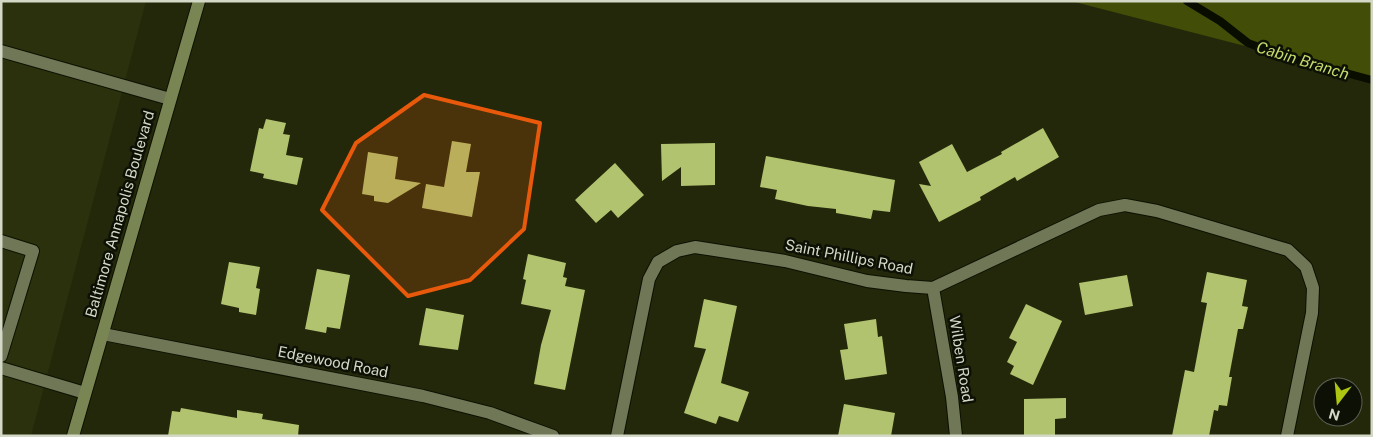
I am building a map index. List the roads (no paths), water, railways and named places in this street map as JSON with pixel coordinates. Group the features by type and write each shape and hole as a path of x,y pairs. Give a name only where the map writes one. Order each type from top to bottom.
{"main road":[{"name":"Baltimore Annapolis Boulevard","path":"73,436 199,1"}],"street":[{"path":"1,51 170,100"},
{"name":"Saint Phillips Road","path":"617,436 649,279 658,262 677,251 695,247 785,261 867,281 933,288 1099,210 1126,205 1157,211 1288,250 1306,267 1313,288 1312,313 1287,436"},
{"path":"1,240 33,251 1,356"},
{"name":"Wilben Road","path":"933,288 952,397 956,436"},
{"name":"Edgewood Road","path":"103,334 423,396 490,413 552,436"},
{"path":"1,368 86,392"}],"waterway":[{"name":"Cabin Branch","path":"1187,1 1220,21 1248,43 1280,55 1372,80"}]}
